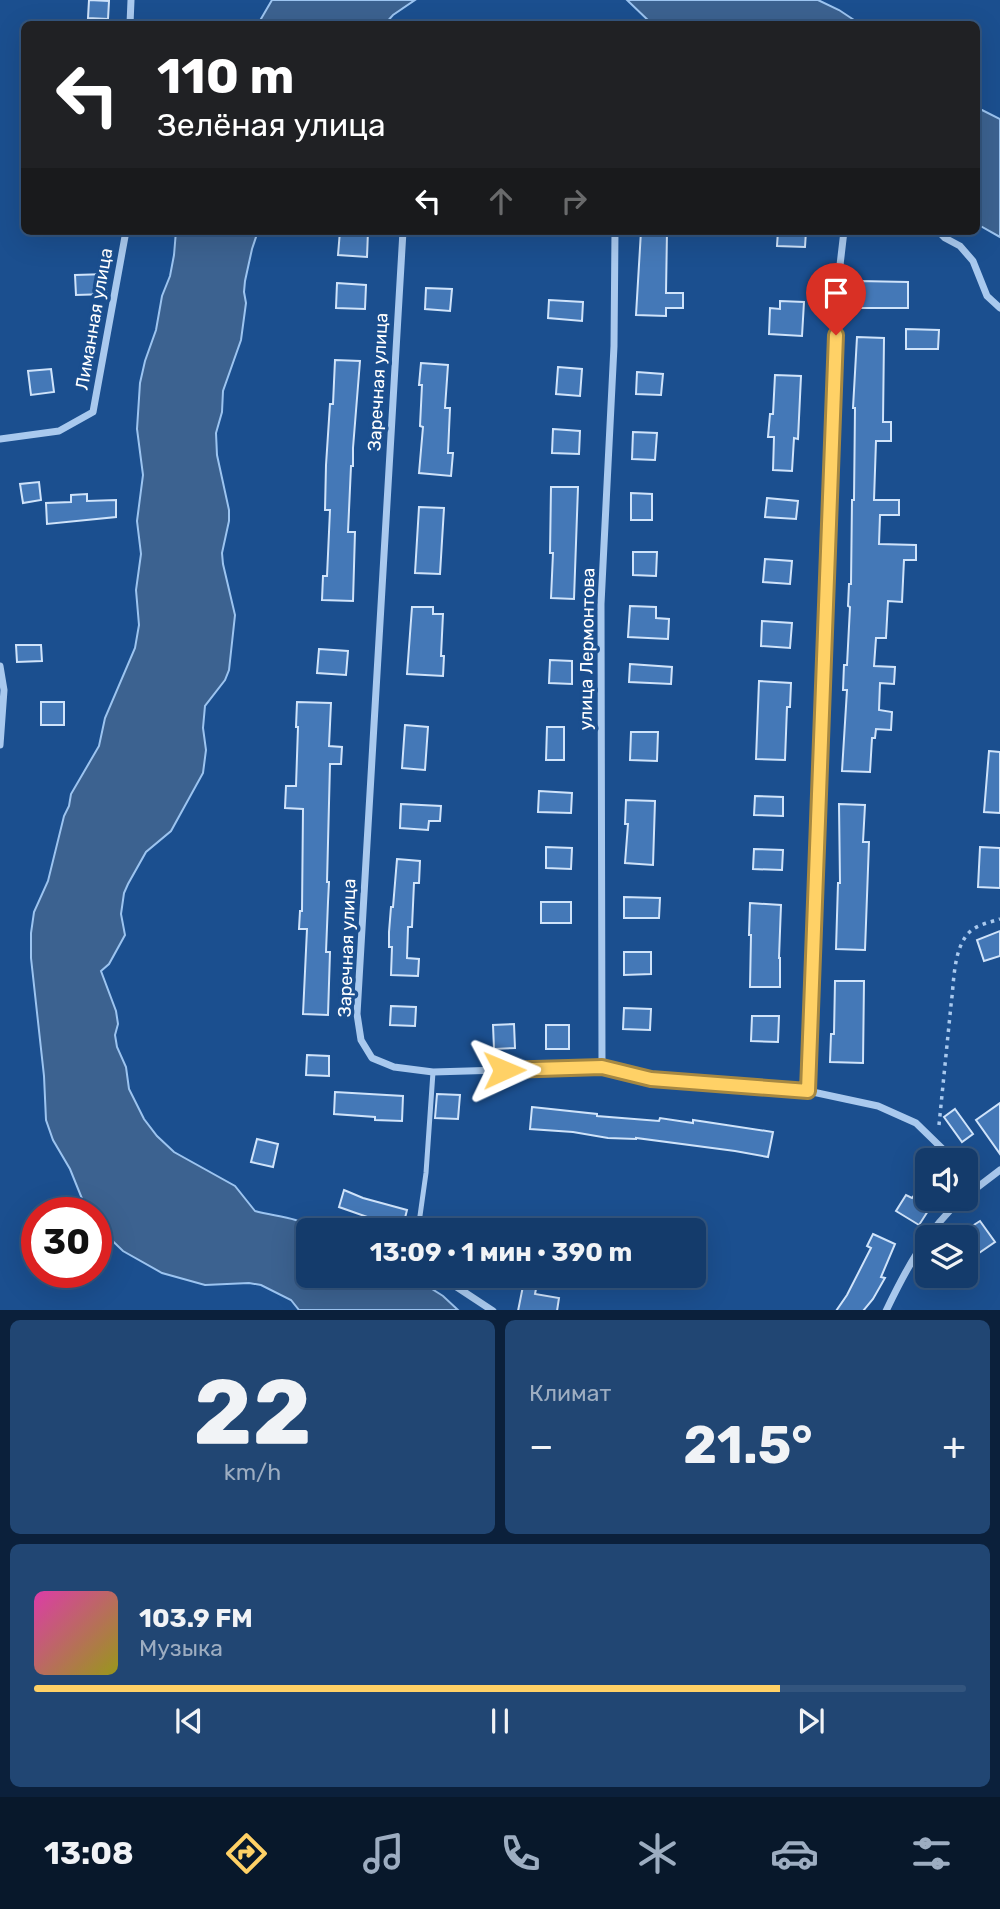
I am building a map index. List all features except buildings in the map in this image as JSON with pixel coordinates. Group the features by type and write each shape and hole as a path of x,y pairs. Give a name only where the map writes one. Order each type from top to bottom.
{"street":[{"path":"130,21 131,0"},
{"name":"Лиманная улица","path":"0,439 59,431 93,412 125,235"},
{"name":"Заречная улица","path":"403,235 357,1014 361,1040 372,1058 394,1067 433,1072 602,1067 651,1079 808,1091 878,1106 916,1123 942,1148"},
{"name":"улица Лермонтова","path":"602,1067 601,604 614,346 615,235"},
{"path":"808,1091 836,345 844,235"},
{"path":"942,235 960,246 973,261 987,296 1000,308"},
{"path":"0,666 4,690 0,745"},
{"path":"978,1185 1000,1170"},
{"path":"886,1310 920,1247 949,1211"},
{"path":"458,1288 491,1310"}],"lane":[{"path":"419,1218 433,1072"}],"path":[{"path":"939,1125 955,970 960,948 974,928 1000,919"}],"water":[{"path":"272,0 415,0 388,21 260,21"},
{"path":"627,0 818,0 856,21 649,21"},
{"path":"980,109 1000,119 1000,237 980,226"},
{"path":"176,235 257,235 245,281 246,303 241,340 223,391 222,412 216,433 217,455 229,510 222,553 223,564 235,615 229,670 225,680 205,706 203,728 206,750 203,773 171,831 146,852 124,893 121,914 125,935 109,964 101,971 116,1011 117,1047 126,1067 129,1089 144,1119 157,1136 174,1152 235,1186 255,1211 296,1220 296,1288 430,1288 458,1310 299,1310 291,1300 261,1285 205,1285 162,1273 123,1251 112,1240 112,1197 81,1197 46,1120 31,958 34,912 48,881 71,794 99,746 105,718 135,648 139,625 136,590 141,554 137,521 143,475 137,429 140,383 156,330 162,296 170,276"}],"route":[{"path":"504,1070 602,1067 651,1079 808,1091 836,335"}]}
